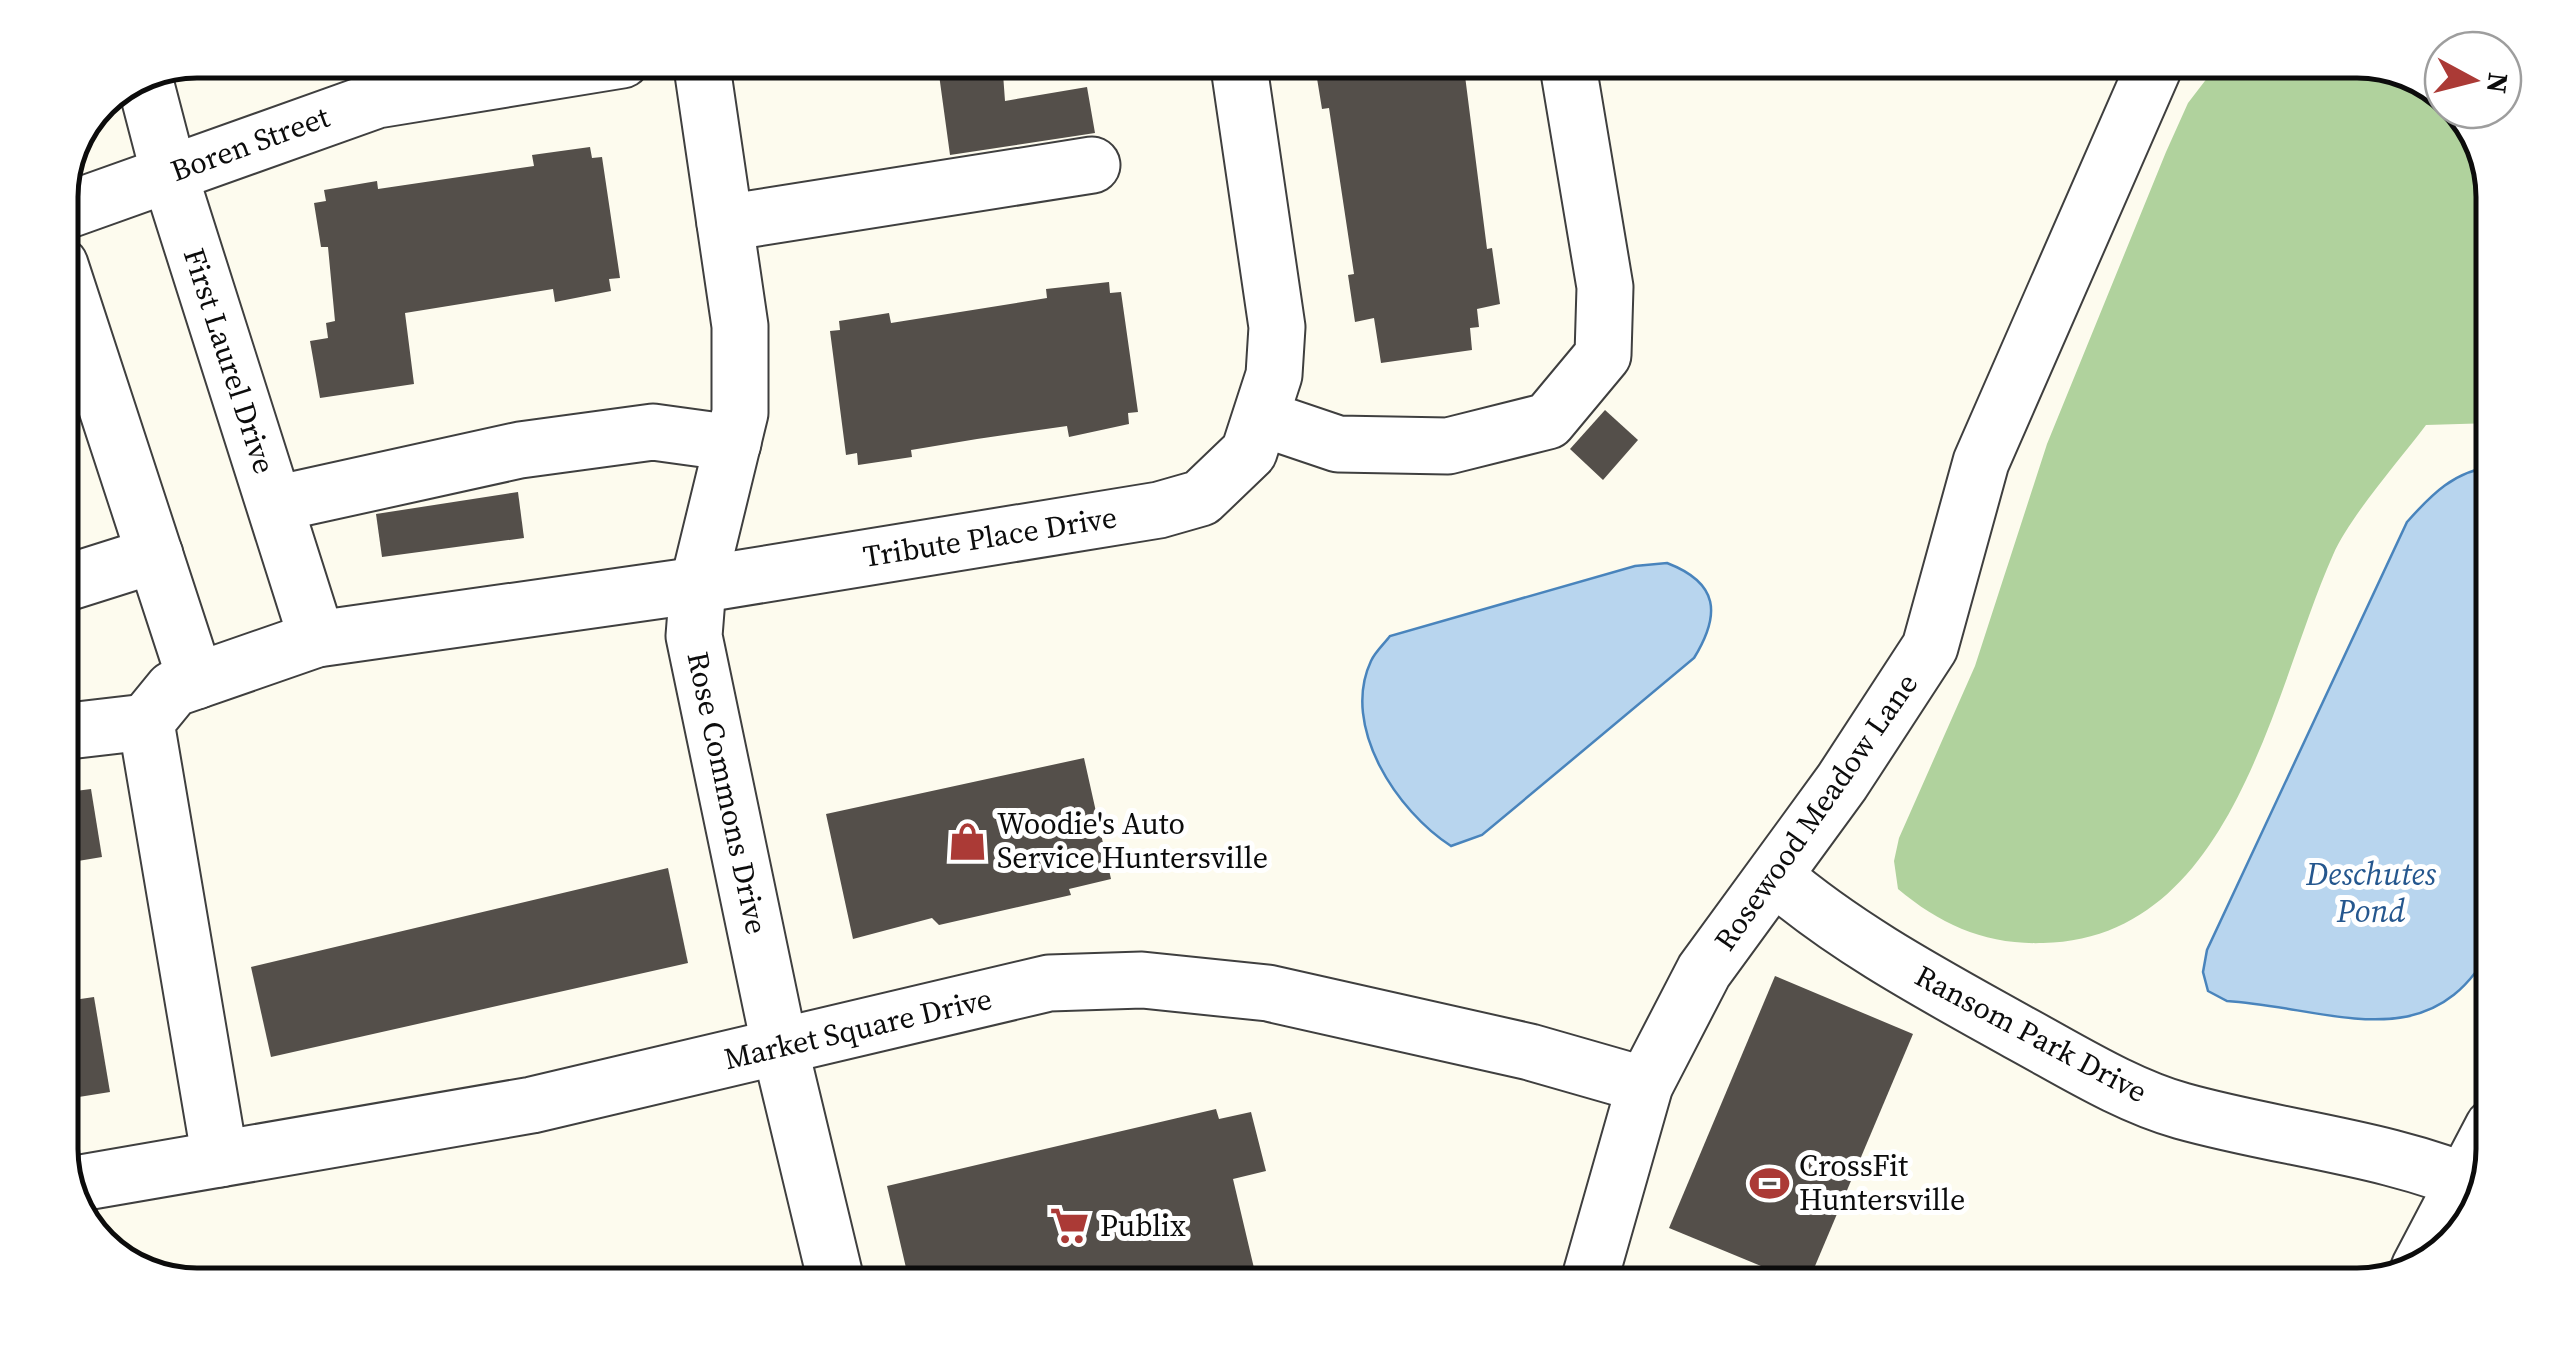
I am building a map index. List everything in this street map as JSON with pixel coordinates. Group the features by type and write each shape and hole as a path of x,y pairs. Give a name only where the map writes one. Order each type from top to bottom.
{"street":[{"name":"Boren Street","path":"78,206 377,100 518,77"},
{"name":"Rose Commons Drive","path":"703,77 740,326 740,414 698,585 694,636 780,1048 833,1268"},
{"name":"Tribute Place Drive","path":"146,722 173,689 317,640 698,585 1159,510 1201,498 1249,452 1274,376 1276,328 1240,77"},
{"path":"1261,418 1338,444 1448,446 1548,421 1603,355 1605,287 1571,77"},
{"name":"Rosewood Meadow Lane","path":"1593,1268 1645,1085 1704,971 1775,877 1930,646 1981,462 2150,77"},
{"name":"First Laurel Drive","path":"146,89 168,173 317,640"},
{"path":"724,222 1092,164"},
{"path":"78,355 155,554 196,680"},
{"path":"275,504 520,450 654,432 734,443"},
{"path":"78,579 155,554"},
{"path":"78,730 146,722 220,1158"},
{"name":"Ransom Park Drive","path":"1775,877 1816,912 1882,955 2089,1071 2179,1110 2439,1169 2470,1182"},
{"name":"Market Square Drive","path":"83,1183 532,1106 1049,983 1142,980 1268,993 1530,1052 1645,1085"},
{"path":"2446,1227 2463,1200"}],"green space":[{"path":"2208,77 2356,77 2395,84 2423,98 2423,130 2455,130 2473,173 2475,424 2426,425 2363,506 2333,555 2265,737 2237,799 2203,855 2160,900 2108,931 2043,943 1983,936 1931,913 1898,889 1894,861 1899,838 1975,666 2047,444 2188,103"}],"water":[{"name":"Deschutes Pond","path":"2475,470 2476,970 2441,1004 2410,1016 2342,1017 2227,1001 2208,991 2203,972 2207,950 2407,522 2435,494"},
{"path":"1667,563 1697,580 1710,602 1708,627 1694,658 1482,835 1451,846 1431,831 1394,790 1380,766 1363,713 1363,687 1371,661 1390,636 1635,566"}],"building":[{"path":"939,77 1003,77 1005,101 1087,87 1095,133 950,155"},
{"path":"1317,77 1465,77 1487,249 1492,248 1500,304 1477,309 1479,327 1470,328 1472,350 1381,363 1374,318 1355,322 1348,275 1354,274 1329,108 1322,109"},
{"path":"590,147 592,158 602,157 620,278 609,279 611,291 555,302 553,289 405,313 414,384 320,398 310,341 328,338 326,323 335,321 328,247 321,247 314,203 326,201 324,190 377,181 378,189 534,166 532,155"},
{"path":"1109,282 1110,293 1121,292 1138,412 1128,413 1129,424 1069,437 1067,426 977,439 911,450 912,457 858,465 857,453 846,455 830,331 840,330 839,321 889,313 891,323 1047,298 1046,289"},
{"path":"1605,410 1638,440 1603,480 1570,449"},
{"path":"518,492 524,538 382,557 376,514"},
{"name":"Woodie's Auto Service Huntersville","path":"1084,758 1111,879 1069,889 1071,895 939,925 932,918 853,939 826,814"},
{"path":"91,789 102,857 78,861 78,791"},
{"path":"668,868 688,963 271,1057 251,967"},
{"path":"1775,976 1913,1034 1814,1268 1766,1268 1669,1228"},
{"path":"94,997 110,1092 78,1097 78,999"},
{"name":"Publix","path":"1216,1109 1219,1119 1251,1112 1266,1171 1233,1179 1254,1268 906,1268 887,1186"}],"place":[{"name":"Woodie's Auto Service Huntersville","path":"967,841"},
{"name":"CrossFit Huntersville","path":"1769,1183"},
{"name":"Publix","path":"1070,1226"}]}
